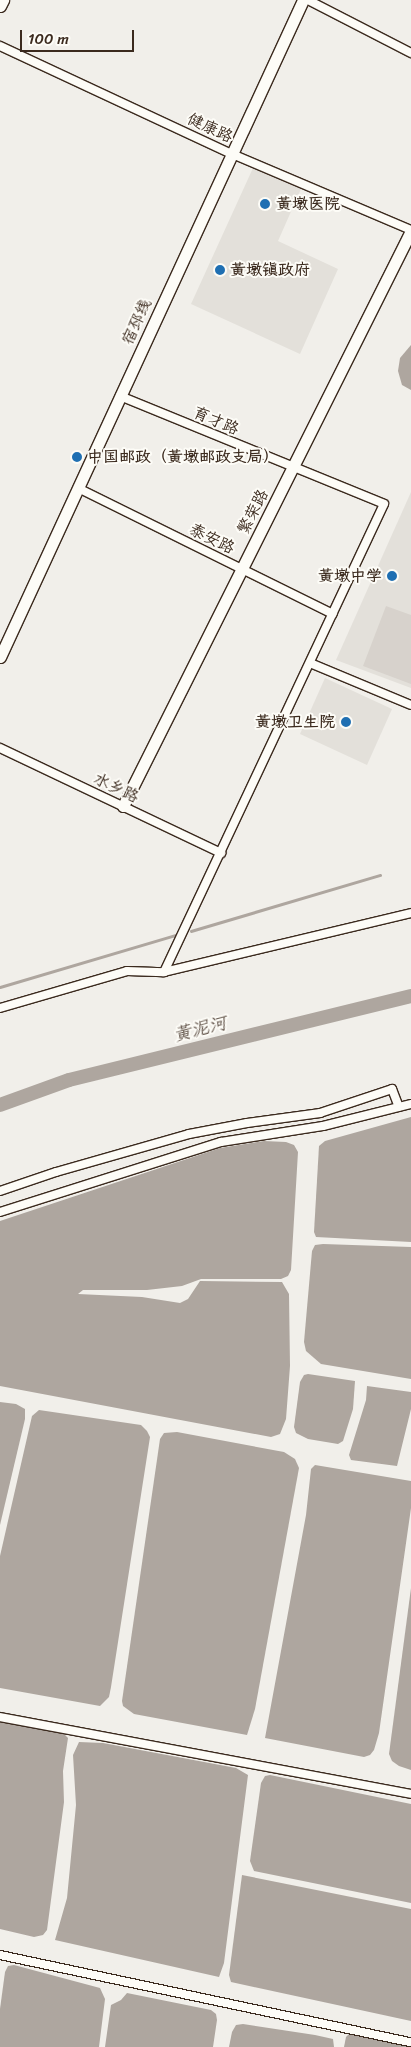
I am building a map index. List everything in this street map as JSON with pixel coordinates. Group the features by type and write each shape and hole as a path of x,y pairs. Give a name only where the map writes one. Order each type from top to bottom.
{"street":[{"path":"0,6 3,0"},
{"name":"宿邳线","path":"0,657 303,0"},
{"path":"308,0 411,52"},
{"name":"健康路","path":"0,46 232,154 411,230"},
{"name":"繁荣路","path":"123,806 411,230"},
{"name":"育才路","path":"120,396 384,504 333,614"},
{"name":"泰安路","path":"78,488 333,614"},
{"path":"164,972 333,614"},
{"path":"310,663 411,705"},
{"name":"水乡路","path":"0,748 220,852"},
{"path":"0,1008 127,971 164,972 411,913"},
{"path":"0,1191 56,1172 189,1134 247,1123 320,1113 392,1089 399,1107"},
{"path":"0,1212 222,1142 323,1126 411,1104"},
{"path":"320,1113 323,1126"},
{"path":"0,1717 411,1794"},
{"path":"0,1955 411,2042"}],"shaded area":[{"path":"253,168 301,189 278,241 338,269 300,354 191,304"},
{"path":"411,345 411,390 402,385 398,371 400,358"},
{"name":"黄墩中学","path":"411,492 411,688 336,660"},
{"path":"386,606 411,615 411,684 363,666"},
{"name":"黄墩卫生院","path":"325,678 392,709 367,765 300,734"},
{"path":"411,1117 411,1242 316,1237 314,1232 319,1146 325,1141"},
{"path":"264,1141 286,1142 294,1145 298,1152 291,1270 288,1276 281,1279 201,1279 182,1286 147,1290 83,1290 78,1294 142,1297 180,1303 188,1299 200,1281 282,1282 289,1294 290,1366 286,1419 280,1434 271,1437 0,1386 0,1221 220,1148"},
{"path":"315,1245 411,1247 411,1379 321,1364 306,1351 304,1342 312,1251"},
{"path":"304,1375 355,1381 353,1409 343,1441 338,1444 308,1439 296,1433 294,1427 300,1382"},
{"path":"367,1386 411,1392 411,1409 397,1466 351,1460 349,1455 366,1400"},
{"path":"0,1402 16,1404 25,1409 25,1419 0,1525"},
{"path":"39,1410 141,1425 150,1437 111,1687 109,1697 100,1706 0,1688 0,1556 32,1416"},
{"path":"177,1432 284,1452 295,1459 299,1468 255,1709 247,1735 134,1714 123,1706 122,1701 160,1439 164,1433"},
{"path":"315,1465 411,1481 411,1508 379,1733 374,1750 370,1755 364,1757 265,1738 306,1515 311,1469"},
{"path":"411,1588 411,1770 399,1766 392,1761 389,1754"},
{"path":"0,1722 64,1734 68,1738 63,1771 64,1802 47,1930 43,1935 34,1937 0,1929"},
{"path":"79,1742 103,1743 236,1768 248,1775 224,1963 219,1977 55,1940 67,1898 76,1805 73,1755"},
{"path":"270,1775 411,1804 411,1903 254,1871 250,1861 261,1783 265,1776"},
{"path":"242,1875 411,1909 411,2021 231,1982 229,1975"},
{"path":"14,1965 100,1988 105,1999 99,2047 0,2047 0,2009 5,1972 8,1966"},
{"path":"127,1993 211,2010 216,2014 217,2020 213,2047 105,2047 111,2005 121,2000"},
{"path":"243,2024 333,2039 334,2047 229,2047 232,2032 236,2025"},
{"path":"349,2034 410,2047 344,2047 346,2037"}],"waterway":[{"path":"191,931 380,875"},
{"path":"0,987 175,935"},
{"name":"黄泥河","path":"0,1105 69,1080 411,996"}],"place":[{"name":"黄墩医院","path":"265,204"},
{"name":"黄墩镇政府","path":"220,270"},
{"name":"中国邮政（黄墩邮政支局）","path":"77,457"},
{"name":"黄墩中学","path":"392,576"},
{"name":"黄墩卫生院","path":"346,722"}]}
